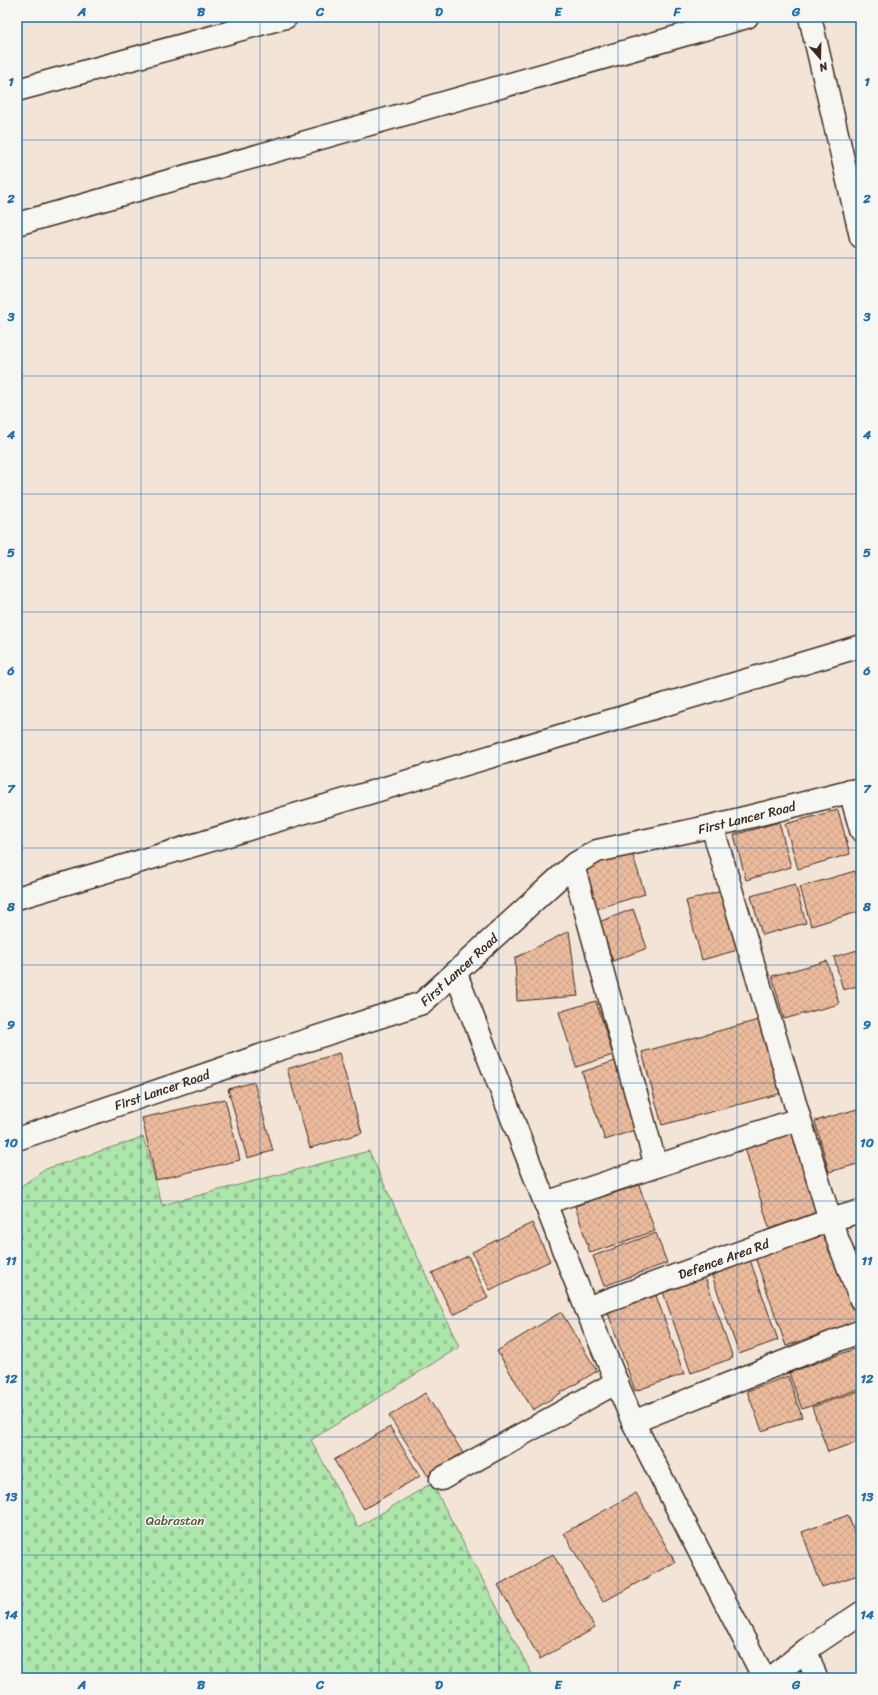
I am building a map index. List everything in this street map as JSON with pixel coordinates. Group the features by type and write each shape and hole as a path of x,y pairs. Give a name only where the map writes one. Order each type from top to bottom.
{"street":[{"path":"17,90 286,17"},
{"path":"17,224 747,17"},
{"path":"810,17 861,237"},
{"path":"17,898 861,646"},
{"path":"855,790 861,830"},
{"name":"First Lancer Road","path":"17,1139 422,1003 456,974 573,865 596,851 712,826 855,790"},
{"path":"712,826 830,1220 861,1300"},
{"path":"573,865 656,1166"},
{"path":"456,974 586,1308 633,1422 764,1678"},
{"path":"545,1203 799,1119"},
{"name":"Defence Area Rd","path":"586,1308 830,1220 861,1211"},
{"path":"633,1422 861,1331"},
{"path":"441,1479 617,1382"},
{"path":"771,1678 806,1650 861,1613"},
{"path":"806,1650 816,1678"}],"green space":[{"name":"Qabrastan","path":"143,1137 162,1205 369,1151 459,1347 311,1440 358,1527 432,1483 534,1678 17,1678 17,1189 46,1169"}],"building":[{"path":"838,810 850,854 798,869 785,824"},
{"path":"779,822 791,867 746,880 734,835"},
{"path":"631,849 645,894 596,909 582,864"},
{"path":"855,871 861,893 861,911 811,926 800,887"},
{"path":"795,884 806,923 762,935 751,896"},
{"path":"725,890 741,949 702,960 686,901"},
{"path":"633,909 647,948 613,961 599,922"},
{"path":"569,931 578,996 517,1001 515,958"},
{"path":"861,949 861,985 843,990 834,957"},
{"path":"827,961 839,1004 784,1019 772,976"},
{"path":"596,1001 613,1055 576,1067 559,1012"},
{"path":"762,1019 782,1093 662,1125 642,1052"},
{"path":"339,1053 362,1133 310,1148 287,1069"},
{"path":"618,1060 641,1128 605,1140 582,1072"},
{"path":"254,1082 273,1151 247,1158 228,1089"},
{"path":"225,1099 240,1160 156,1180 142,1118"},
{"path":"861,1108 861,1163 829,1172 815,1121"},
{"path":"793,1133 818,1216 770,1231 745,1148"},
{"path":"639,1185 655,1231 590,1253 575,1206"},
{"path":"532,1223 550,1261 490,1290 472,1252"},
{"path":"829,1230 861,1320 786,1346 755,1257"},
{"path":"656,1233 667,1263 604,1286 593,1256"},
{"path":"861,1248 861,1278 852,1251"},
{"path":"468,1256 488,1298 453,1315 432,1273"},
{"path":"749,1257 778,1340 739,1354 710,1270"},
{"path":"704,1274 733,1358 691,1373 662,1289"},
{"path":"654,1290 684,1374 635,1391 606,1307"},
{"path":"561,1312 597,1371 533,1410 497,1351"},
{"path":"854,1349 861,1368 861,1388 802,1409 789,1373"},
{"path":"788,1376 802,1417 762,1431 747,1391"},
{"path":"861,1390 861,1441 828,1452 812,1407"},
{"path":"425,1393 463,1453 428,1476 389,1416"},
{"path":"390,1427 420,1476 364,1509 334,1460"},
{"path":"636,1493 675,1562 603,1602 564,1533"},
{"path":"848,1515 861,1551 861,1574 822,1587 802,1532"},
{"path":"553,1554 595,1628 540,1659 498,1585"}]}
